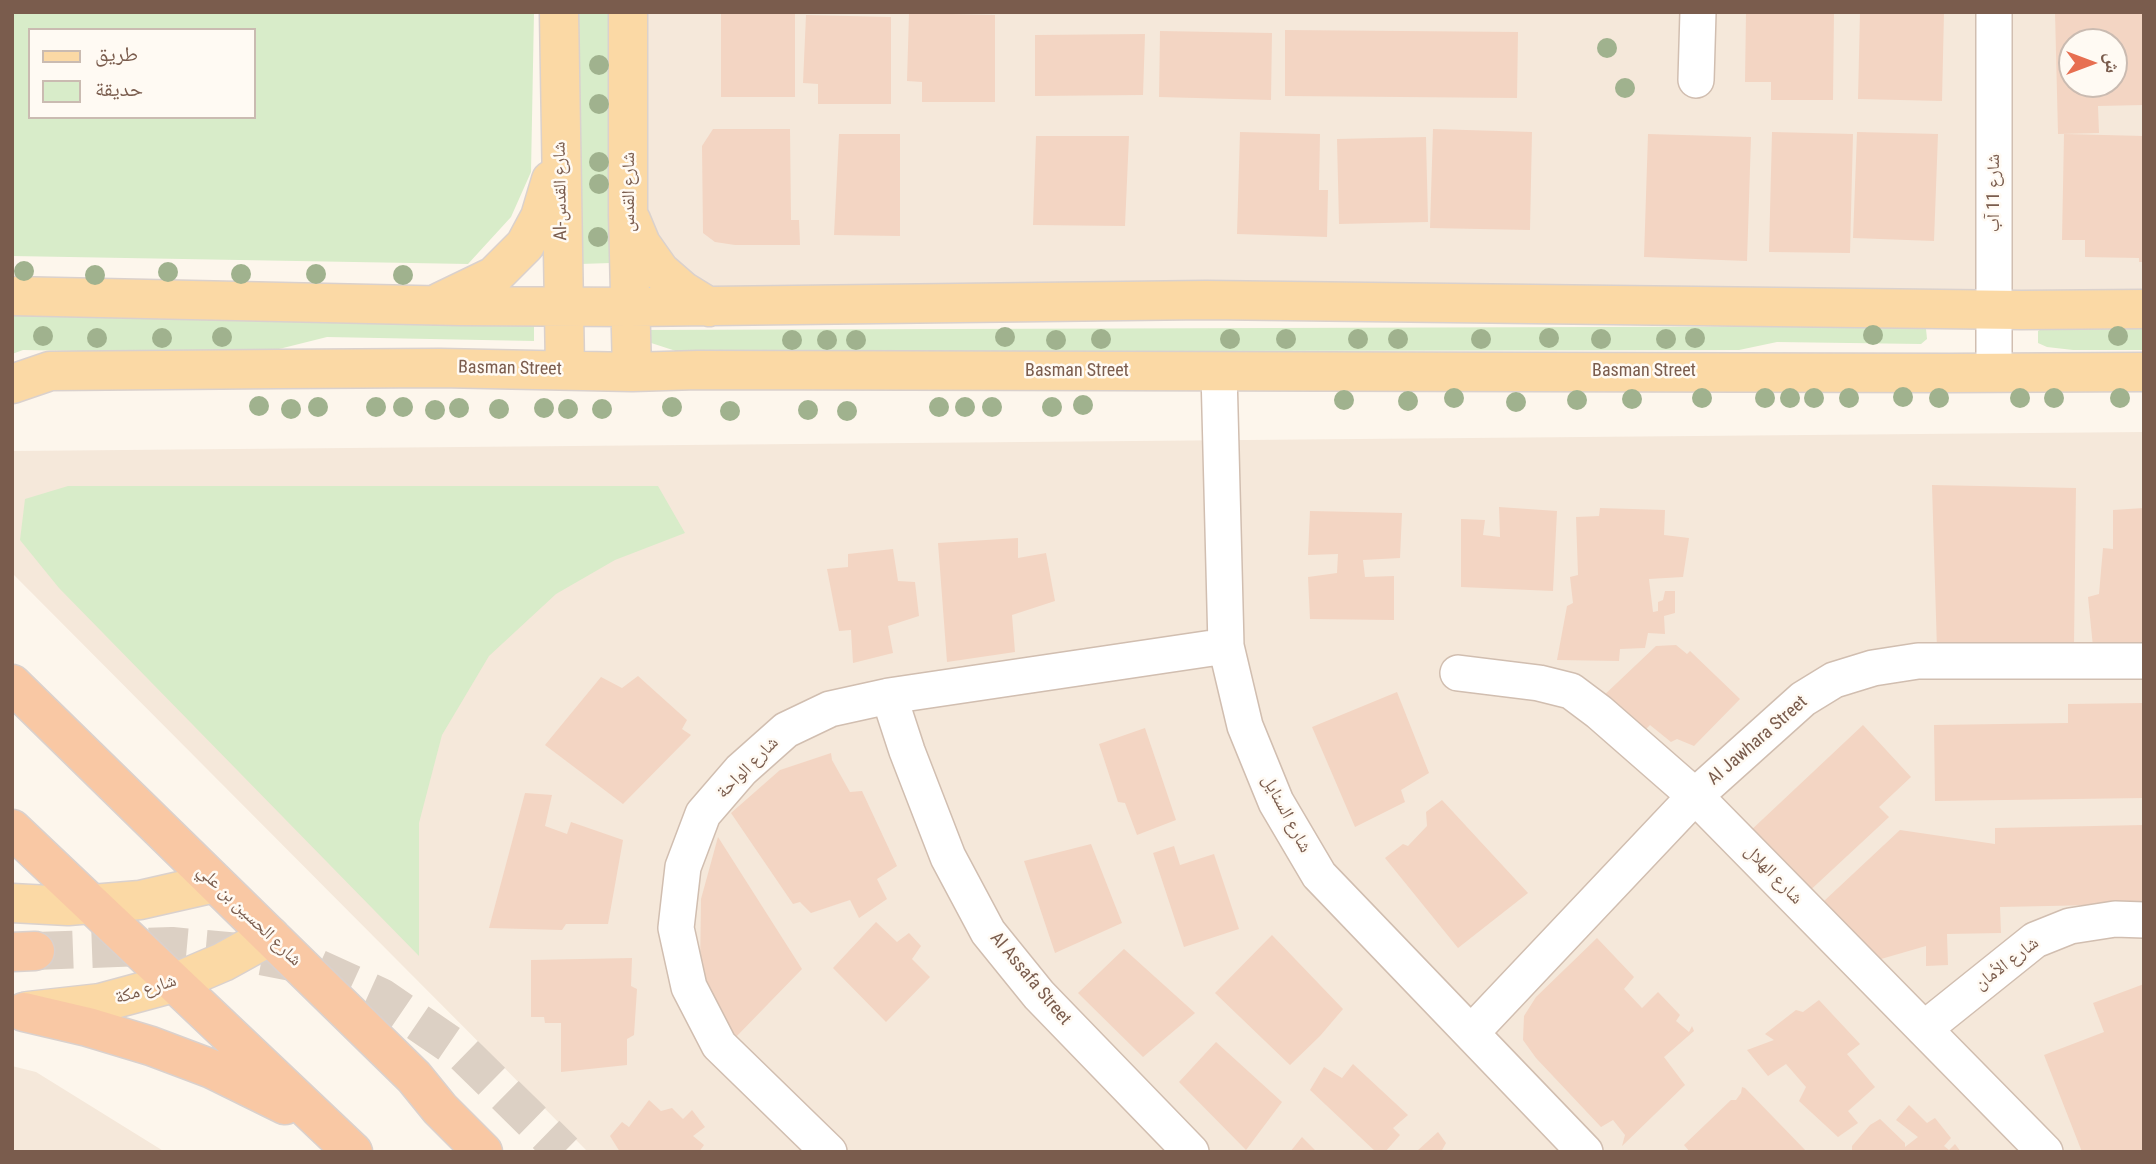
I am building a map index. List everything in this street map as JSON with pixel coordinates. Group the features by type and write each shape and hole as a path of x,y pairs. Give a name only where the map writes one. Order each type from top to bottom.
{"highway":[{"name":"شارع الحسين بن علي","path":"12,684 414,1077 440,1109 483,1152"},
{"path":"12,830 340,1140"},
{"path":"18,1011 100,1030 199,1064 270,1097 340,1140"}],"main road":[{"name":"Al-شارع القدس","path":"559,12 565,370"},
{"name":"شارع القدس","path":"628,12 628,214 632,372"},
{"path":"434,305 494,276 525,246 540,217 560,151"},
{"path":"628,214 641,243 660,271 683,291 709,307"},
{"path":"12,296 564,307 1219,300 1994,310 2144,309"},
{"name":"Basman Street","path":"12,384 50,372 87,370 427,368 632,372 2144,372"},
{"path":"12,903 91,905 140,900 215,883"},
{"name":"شارع مكة","path":"18,1011 100,1003 174,983 223,962 270,936"}],"street":[{"path":"1696,80 1698,12"},
{"name":"شارع 11 آب","path":"1994,12 1994,373"},
{"name":"شارع السنايل","path":"1219,372 1226,646 1245,726 1276,802 1319,875 1585,1152"},
{"name":"شارع الواحة","path":"829,1152 719,1045 689,987 676,928 683,867 703,814 741,770 786,730 830,709 889,696 1226,646"},
{"name":"Al Jawhara Street","path":"1471,1034 1695,796 1803,699 1834,680 1873,668 1917,661 2144,661"},
{"name":"شارع الهلال","path":"1458,673 1539,683 1571,691 1599,712 1695,796 2045,1152"},
{"name":"Al Assafa Street","path":"889,696 948,857 988,932 1039,995 1191,1152"},
{"name":"شارع الأمان","path":"1924,1029 2035,940 2070,926 2115,919 2144,920"}],"shaded area":[{"path":"636,12 2144,12 2144,310 714,311 639,212"},
{"path":"2144,432 2144,1152 588,1152 12,573 12,451"},
{"path":"12,1066 36,1072 165,1152 12,1152"}],"green space":[{"path":"12,12 534,12 531,172 511,217 468,264 12,256"},
{"path":"577,12 609,12 611,263 580,264"},
{"path":"12,315 534,326 534,341 327,337 259,354 23,350 12,354"},
{"path":"2144,325 2144,350 2073,350 2047,347 2038,343 2038,331 2046,326"},
{"path":"1913,326 1926,329 1927,339 1921,344 1777,342 1739,350 679,352 645,341 633,330"},
{"path":"68,486 658,486 685,533 615,560 556,594 489,656 442,735 419,823 419,956 59,588 20,540 25,499"}],"building":[{"path":"721,12 795,12 795,97 721,97"},
{"path":"1746,12 1834,12 1833,100 1771,100 1771,82 1745,82"},
{"path":"1860,12 1944,12 1942,101 1858,99"},
{"path":"2055,12 2144,12 2144,105 2098,106 2099,133 2058,134"},
{"path":"909,13 995,15 995,102 922,102 922,82 907,81"},
{"path":"806,15 891,17 891,104 818,104 818,84 803,83"},
{"path":"1285,30 1518,32 1517,98 1285,96"},
{"path":"1160,31 1272,33 1271,100 1159,97"},
{"path":"1145,34 1143,95 1035,96 1035,35"},
{"path":"713,129 790,129 791,220 799,220 800,245 735,245 715,242 703,233 702,146"},
{"path":"1433,129 1532,132 1530,230 1430,228"},
{"path":"1240,132 1320,134 1319,190 1328,190 1327,237 1237,234"},
{"path":"1772,132 1853,134 1850,253 1769,252"},
{"path":"1857,132 1938,134 1934,241 1853,238"},
{"path":"839,134 900,134 900,236 834,235"},
{"path":"1648,134 1751,137 1747,261 1644,257"},
{"path":"2064,134 2144,136 2144,262 2139,262 2139,258 2085,257 2085,240 2062,240"},
{"path":"1036,136 1129,136 1125,226 1033,225"},
{"path":"1426,137 1428,222 1339,224 1337,139"},
{"path":"1932,485 2076,488 2074,645 1937,650"},
{"path":"1499,507 1557,511 1553,591 1461,587 1461,519 1485,520 1483,535 1500,537"},
{"path":"1600,508 1665,510 1664,535 1689,538 1683,577 1649,579 1653,612 1658,611 1658,602 1663,600 1665,591 1675,591 1675,613 1664,616 1665,634 1648,633 1645,648 1620,649 1619,661 1557,660 1567,606 1573,603 1570,577 1578,575 1576,517 1599,516"},
{"path":"2144,508 2144,649 2093,647 2088,597 2099,594 2103,548 2113,549 2113,510"},
{"path":"1310,511 1402,513 1400,558 1363,560 1365,577 1394,576 1394,620 1310,619 1308,577 1337,573 1338,554 1308,555"},
{"path":"1018,538 1018,558 1046,553 1055,601 1012,615 1015,652 947,662 938,543"},
{"path":"893,549 898,581 915,582 919,616 888,626 893,653 853,663 851,630 839,631 827,569 848,567 848,554"},
{"path":"1676,645 1687,654 1690,651 1740,699 1694,746 1677,739 1671,742 1650,725 1644,731 1599,700 1656,646"},
{"path":"638,676 687,720 682,729 691,735 623,804 545,745 601,677 622,688"},
{"path":"1397,692 1429,773 1401,790 1405,802 1355,827 1312,727"},
{"path":"2144,703 2144,798 1935,801 1934,725 2068,723 2068,704"},
{"path":"1863,725 1911,777 1879,807 1889,817 1804,896 1747,834"},
{"path":"1145,728 1176,820 1137,835 1125,803 1118,802 1099,744"},
{"path":"831,753 832,760 850,792 862,791 897,866 877,879 887,899 859,918 850,900 811,913 800,902 793,904 731,813 780,770"},
{"path":"525,793 552,795 545,826 567,834 571,822 623,840 608,924 566,924 562,930 489,928"},
{"path":"1442,800 1528,893 1458,948 1385,858 1403,844 1408,846 1427,826 1426,812"},
{"path":"2144,825 2144,904 2000,907 2001,933 1947,934 1948,965 1926,966 1926,946 1881,959 1823,902 1900,830 1995,844 1995,828"},
{"path":"718,837 802,969 734,1039 700,971 701,899"},
{"path":"1091,844 1122,923 1055,953 1024,861"},
{"path":"1174,846 1180,865 1214,854 1239,929 1184,947 1153,853"},
{"path":"876,922 897,942 909,933 921,946 912,959 930,977 886,1022 833,968"},
{"path":"1272,935 1343,1009 1290,1065 1215,993"},
{"path":"1597,938 1634,977 1624,989 1642,1008 1658,992 1680,1015 1676,1021 1689,1032 1692,1026 1694,1031 1664,1057 1685,1085 1622,1146 1625,1135 1613,1120 1601,1127 1536,1058 1523,1040 1524,1016 1536,997"},
{"path":"1124,949 1195,1013 1143,1057 1078,993"},
{"path":"632,958 631,986 637,989 634,1035 627,1039 627,1065 561,1072 561,1023 545,1023 544,1017 531,1017 531,960"},
{"path":"2144,984 2144,1151 2082,1152 2044,1055 2104,1032 2093,1003"},
{"path":"1819,1000 1860,1044 1847,1054 1875,1087 1848,1111 1858,1123 1838,1137 1799,1101 1806,1087 1786,1064 1768,1076 1747,1050 1774,1040 1765,1034 1796,1010 1803,1012"},
{"path":"1216,1042 1282,1102 1246,1150 1179,1082"},
{"path":"1353,1064 1408,1115 1393,1128 1400,1135 1385,1152 1376,1152 1310,1090 1324,1067 1342,1078"},
{"path":"1742,1087 1807,1152 1690,1152 1684,1145 1731,1100 1736,1100"},
{"path":"649,1100 661,1111 672,1108 683,1119 692,1110 705,1127 693,1136 704,1145 699,1152 620,1152 610,1136 622,1122 629,1127"},
{"path":"1909,1105 1927,1123 1935,1118 1951,1138 1944,1146 1949,1150 1955,1144 1961,1152 1852,1152 1852,1146 1870,1125 1880,1119 1905,1143 1905,1147 1918,1137 1896,1120"},
{"path":"1438,1132 1446,1143 1441,1152 1416,1152"},
{"path":"1302,1137 1317,1152 1290,1152"}],"tunnel":[{"path":"35,951 172,946 239,952 313,966 381,997 464,1054 564,1152"}]}
